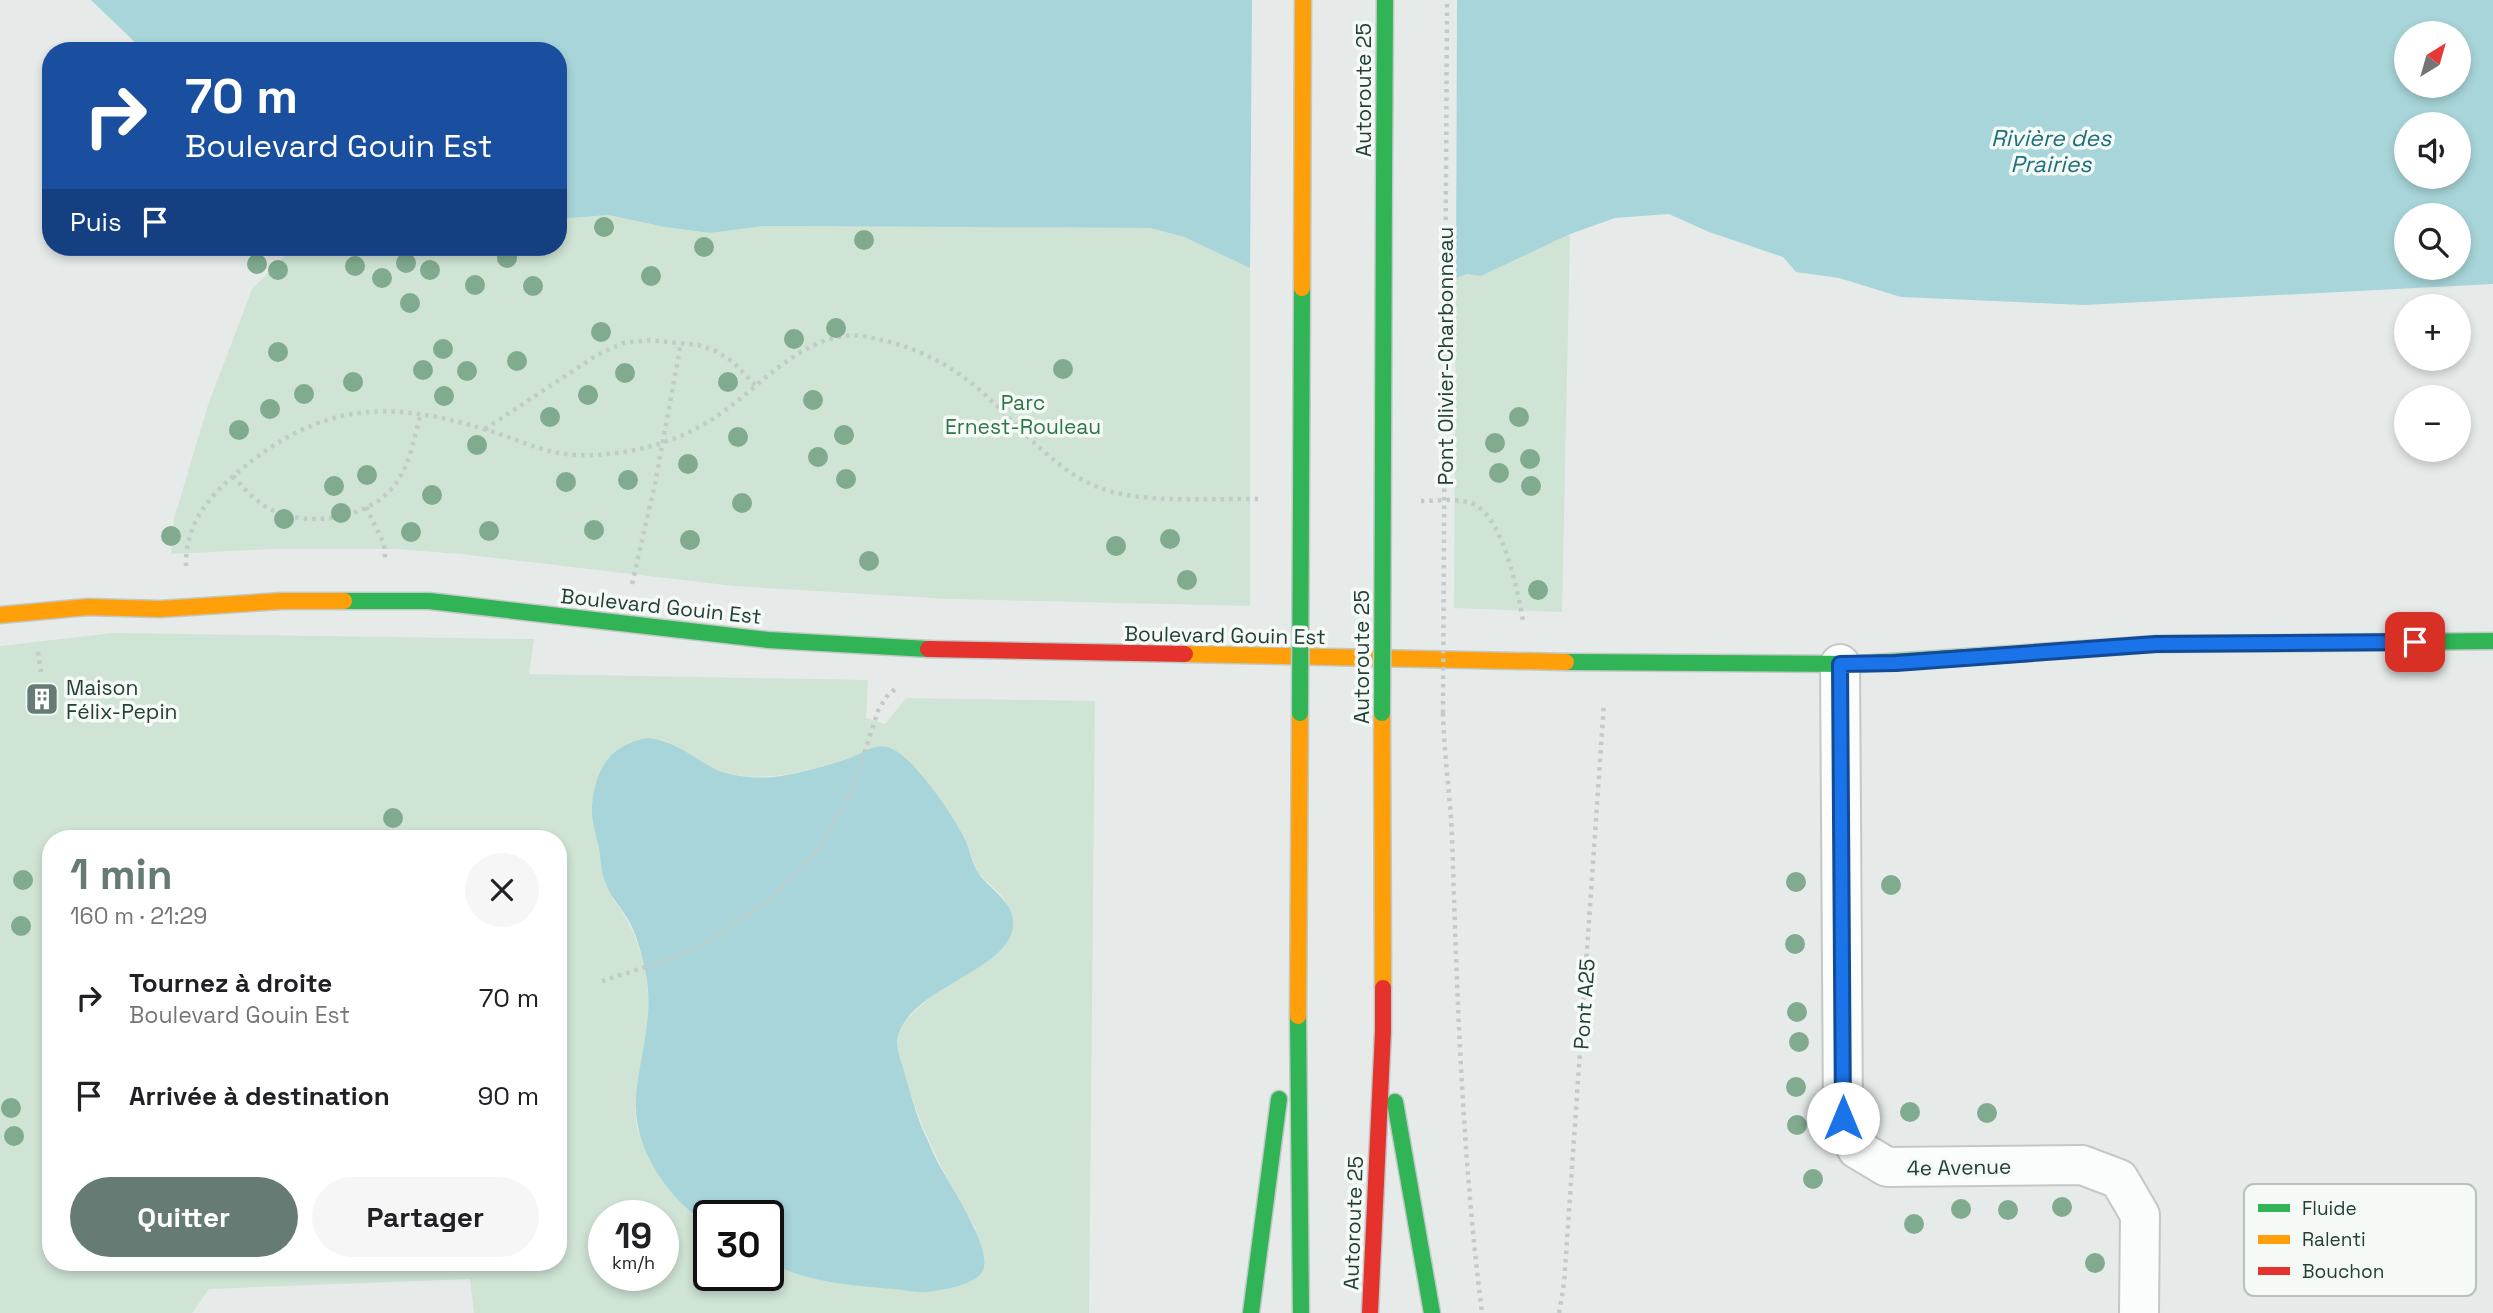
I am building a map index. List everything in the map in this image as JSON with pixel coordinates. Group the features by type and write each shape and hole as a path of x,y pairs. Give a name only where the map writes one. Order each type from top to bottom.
{"main road":[{"path":"1301,1313 1297,968 1303,0"},
{"name":"Autoroute 25","path":"1370,1313 1383,1031 1385,0"},
{"name":"Boulevard Gouin Est","path":"0,615 55,609 160,608 282,601 429,601 741,637 931,649 1626,663 1896,663 2156,644 2493,641"},
{"path":"1251,1313 1297,968"},
{"path":"1383,1031 1432,1313"}],"street":[{"name":"4e Avenue","path":"1840,664 1843,1118 1857,1149 1886,1167 2082,1165 2119,1179 2140,1215 2139,1313"}],"path":[{"name":"Pont Olivier-Charbonneau","path":"1447,0 1444,755 1451,822 1455,966 1463,1105 1482,1313"},
{"path":"186,561 188,542 199,513 208,500 270,447 324,419 376,410 485,429 557,453 617,453 663,442 714,418 802,352 822,342 847,335 883,340 912,349 966,379 1047,454 1084,480 1099,487 1140,496 1272,499"},
{"path":"485,429 597,355 623,342 649,340 698,345 716,351 733,362 756,386"},
{"path":"632,585 681,343"},
{"path":"233,476 257,501 275,511 293,517 320,519 348,515 385,496 400,478 420,416"},
{"path":"1408,501 1470,503 1489,515 1502,542 1523,619"},
{"path":"366,507 384,544 385,558"},
{"name":"Pont A25","path":"1559,1313 1564,1284 1604,695"},
{"path":"603,981 673,958 703,944 767,902 813,855 852,791 874,721"}],"green space":[{"name":"Parc Ernest-Rouleau","path":"608,215 710,233 764,226 1150,228 1184,237 1250,268 1250,606 948,599 734,586 461,554 396,549 272,549 171,554 174,519 208,405 252,289 285,256 567,256 567,218"},
{"path":"1570,234 1562,612 1454,608 1456,278 1467,274 1481,276"},
{"path":"113,633 534,639 529,674 868,680 866,718 885,724 906,698 1095,701 1089,1313 474,1313 470,1279 209,1289 192,1313 0,1313 0,646","holes":["660,739 717,770 760,777 825,766 887,747 920,772 964,836 978,873 1003,897 1011,914 1012,930 919,1007 903,1025 898,1038 900,1057 911,1096 927,1136 976,1229 866,1287 784,1270 784,1291 693,1291 693,1216 668,1182 637,1127 637,1093 647,1037 647,982 639,946 613,899"]}],"water":[{"name":"Rivière des Prairies","path":"91,0 2493,0 2493,284 2084,305 1901,297 1839,278 1796,272 1783,257 1709,232 1669,214 1615,218 1570,234 1481,276 1467,274 1456,278 1250,268 1184,237 1150,228 764,226 710,233 608,215 567,218 567,42 135,42"},
{"path":"657,739 674,745 719,771 750,777 773,777 802,772 877,747 887,747 908,760 919,771 963,835 977,871 1007,905 1013,922 1012,932 1004,946 990,959 919,1006 906,1020 897,1041 922,1128 981,1246 983,1270 974,1279 950,1288 919,1292 814,1279 784,1269 784,1200 693,1200 693,1214 656,1171 640,1136 636,1098 648,1011 647,981 634,931 604,880 592,811 601,770 614,753 634,741"}],"pier":[{"path":"1252,0 1457,0 1456,282 1250,271"}],"traffic: fast":[{"path":"1384,180 1385,0"},
{"path":"1382,713 1384,180"},
{"path":"1300,713 1302,288"},
{"path":"344,601 429,601 768,640 928,649"},
{"path":"2309,643 2493,641"},
{"path":"1566,662 1858,664 1997,655"},
{"path":"1298,1016 1301,1313"},
{"path":"1251,1313 1279,1099"},
{"path":"1395,1102 1432,1313"}],"traffic: slow":[{"path":"1302,288 1303,0"},
{"path":"0,615 88,607 160,609 282,601 344,601"},
{"path":"1997,655 2156,644 2309,643"},
{"path":"1185,654 1566,662"},
{"path":"1298,1016 1300,713"},
{"path":"1382,713 1383,988"}],"traffic: jam":[{"path":"928,649 1185,654"},
{"path":"1370,1313 1383,988"}],"place":[{"name":"Maison Félix-Pepin","path":"42,699"}],"route":[{"path":"1843,1118 1840,664 1896,663 2156,644 2415,642"}]}
